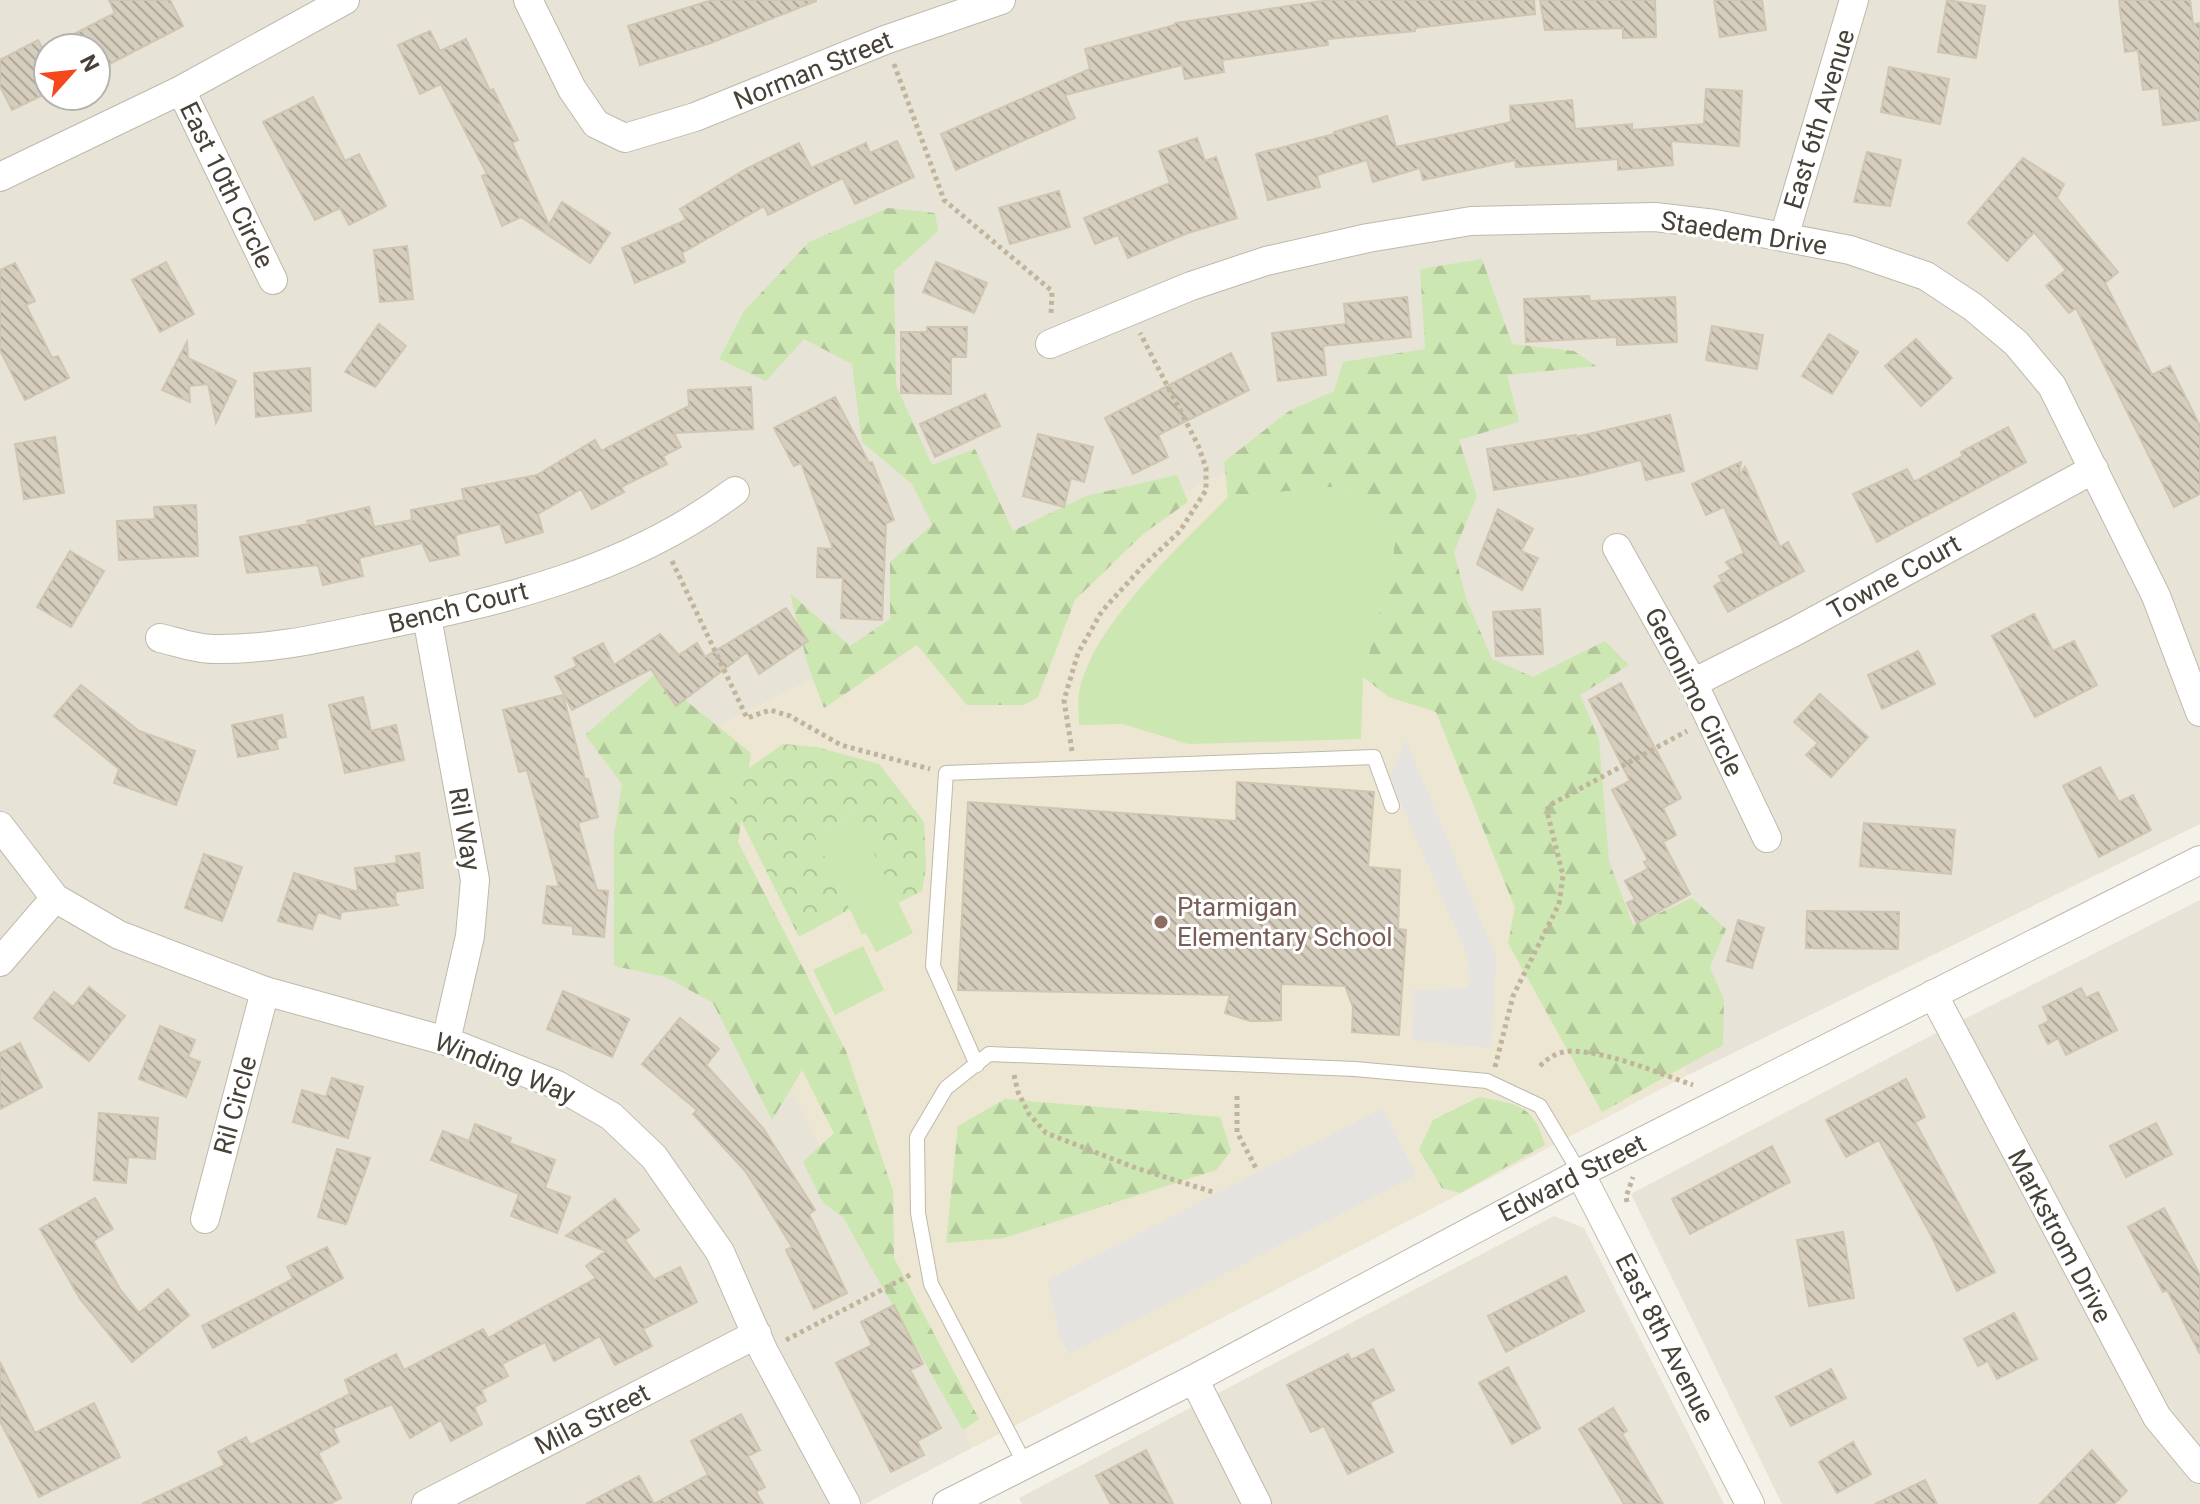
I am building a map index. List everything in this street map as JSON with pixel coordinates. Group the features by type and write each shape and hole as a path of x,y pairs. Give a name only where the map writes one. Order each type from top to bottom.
{"street":[{"path":"0,177 181,90 345,0"},
{"name":"Norman Street","path":"528,0 572,89 596,124 625,138 695,117 885,40 1001,0"},
{"name":"East 6th Avenue","path":"1784,237 1854,0"},
{"name":"East 10th Circle","path":"181,90 273,280"},
{"name":"Staedem Drive","path":"1050,344 1191,286 1266,261 1368,238 1471,221 1655,217 1715,224 1850,250 1926,276 1973,307 2016,343 2052,386 2156,596 2200,712"},
{"name":"Towne Court","path":"1693,683 1794,632 2094,469"},
{"name":"Bench Court","path":"160,638 210,649 278,647 427,617 577,576 663,540 735,491"},
{"name":"Geronimo Circle","path":"1617,548 1693,683 1767,838"},
{"name":"Ril Way","path":"427,617 475,880 470,936 446,1041"},
{"name":"Winding Way","path":"0,826 55,898 119,935 265,991 446,1041 557,1085 611,1116 654,1157 720,1252 761,1343 846,1504"},
{"name":"Edward Street","path":"947,1504 1194,1379 1580,1173 2200,860"},
{"path":"0,962 55,898"},
{"name":"Ril Circle","path":"205,1219 265,991"},
{"name":"Markstrom Drive","path":"1933,994 2157,1417 2200,1469"},
{"name":"East 8th Avenue","path":"1580,1173 1750,1504"},
{"name":"Mila Street","path":"426,1504 761,1343"},
{"path":"1194,1379 1257,1504"}],"lane":[{"path":"977,1065 933,966 946,773 1374,757 1392,806"},
{"path":"1025,1464 931,1284 918,1213 917,1137 946,1088 989,1054 1355,1069 1492,1083 1540,1106 1580,1173"}],"path":[{"path":"885,40 944,200 1052,291 1050,344"},
{"path":"1075,768 1064,700 1078,653 1102,611 1180,531 1206,490 1206,468 1198,445 1129,311"},
{"path":"663,540 747,718 770,710 790,716 841,745 946,773"},
{"path":"1492,1083 1513,996 1559,904 1563,876 1548,806 1710,720"},
{"path":"1540,1066 1550,1056 1571,1051 1620,1061 1697,1087"},
{"path":"1014,1075 1029,1114 1046,1133 1136,1168 1213,1192"},
{"path":"1237,1096 1237,1132 1257,1170"},
{"path":"761,1343 928,1265"}],"shaded area":[{"path":"0,0 2200,0 2200,824 1688,1075 1362,404 631,770 972,1448 865,1504 0,1504"},
{"name":"Ptarmigan Elementary School","path":"1362,404 1688,1075 972,1448 630,770"},
{"path":"1406,740 1496,957 1491,1048 1412,1040 1413,990 1469,988 1468,957 1390,778"},
{"path":"2200,900 2200,1504 1782,1504 1631,1194 1919,1042"},
{"path":"1383,1108 1416,1175 1069,1354 1060,1338 1048,1280"},
{"path":"1554,1216 1584,1228 1724,1504 1022,1504 1019,1498"}],"green space":[{"path":"888,208 935,213 938,231 894,271 896,385 932,465 975,449 1013,531 1086,496 1177,475 1188,502 1143,534 1075,600 1038,697 1024,705 967,705 917,645 824,708 808,666 790,593 850,646 890,619 890,562 932,525 912,484 862,442 852,364 804,339 766,381 719,359 744,311 809,242"},
{"path":"1482,259 1512,344 1574,351 1596,366 1507,375 1519,422 1459,440 1477,496 1454,552 1466,598 1492,659 1533,677 1605,641 1629,665 1580,695 1599,740 1609,861 1633,925 1692,898 1726,929 1710,967 1724,1000 1723,1045 1602,1112 1508,943 1515,908 1436,712 1389,697 1363,677 1392,564 1396,533 1341,486 1228,497 1224,462 1289,411 1334,391 1343,362 1425,349 1420,269"},
{"path":"1341,486 1396,533 1392,564 1363,677 1361,739 1188,744 1123,724 1079,725 1080,688 1103,637 1142,586 1228,497"},
{"path":"654,675 751,753 738,842 846,1051 893,1191 894,1258 979,1419 963,1430 843,1217 823,1203 803,1162 834,1133 802,1070 772,1120 713,1003 666,977 614,966 614,836 622,784 585,735"},
{"path":"783,744 817,747 879,764 924,822 926,867 922,891 898,903 854,814 814,834 850,909 799,937 724,786"},
{"path":"855,814 913,933 876,952 866,933 862,935 814,834"},
{"path":"863,946 884,990 835,1015 813,970"},
{"path":"1479,1097 1522,1108 1535,1121 1545,1145 1460,1193 1442,1188 1419,1150 1433,1120"},
{"path":"1005,1099 1220,1117 1231,1151 1216,1170 1004,1238 946,1243 958,1126"}],"building":[{"path":"109,0 170,0 183,26 112,63 112,32 78,32 115,13"},
{"path":"712,0 816,1 708,44 640,65 628,26"},
{"path":"1329,0 1534,0 1535,14 1415,28 1415,31 1327,39 1328,45 1222,60 1224,72 1185,79 1182,65 1065,95 1075,118 956,170 941,134 1090,69 1085,49 1175,23"},
{"path":"1540,0 1655,0 1656,37 1623,38 1623,28 1545,30"},
{"path":"1714,0 1762,0 1766,30 1720,37"},
{"path":"1947,0 1985,6 1976,58 1938,52"},
{"path":"2119,0 2190,0 2193,24 2200,23 2200,120 2163,125 2159,88 2143,90 2138,50 2125,52"},
{"path":"430,31 440,51 466,39 490,91 493,89 518,140 512,143 549,225 562,202 610,233 590,263 521,217 502,226 482,176 487,174 441,84 420,94 398,45"},
{"path":"32,43 32,100 12,110 0,86 0,60"},
{"path":"1889,67 1949,79 1940,124 1881,112"},
{"path":"1706,89 1742,91 1739,146 1671,141 1673,165 1618,170 1618,159 1516,167 1515,160 1423,180 1420,168 1373,182 1367,160 1317,175 1320,187 1268,200 1256,154 1334,134 1387,116 1396,147 1511,122 1510,106 1572,100 1575,129 1632,124 1632,130 1704,124"},
{"path":"313,97 345,161 359,154 386,206 349,225 340,208 315,220 263,122"},
{"path":"1197,138 1205,161 1216,157 1237,218 1188,233 1128,258 1118,235 1095,244 1084,218 1170,183 1159,151"},
{"path":"897,141 914,177 855,204 843,178 768,215 764,206 682,253 685,262 635,283 622,248 686,220 680,209 746,169 799,143 811,168 866,143 870,153"},
{"path":"1867,152 1901,160 1890,206 1854,202"},
{"path":"2023,158 2064,184 2057,198 2118,272 2105,283 2152,375 2170,366 2200,426 2200,494 2174,507 2076,308 2069,313 2046,286 2066,270 2034,232 2007,261 1968,223"},
{"path":"1059,191 1070,227 1010,244 999,208"},
{"path":"407,246 413,299 380,302 374,250"},
{"path":"166,262 194,314 160,332 132,280"},
{"path":"936,262 987,283 974,313 923,292"},
{"path":"15,263 35,301 26,305 52,358 58,356 69,378 25,400 0,350 0,270"},
{"path":"1589,296 1590,301 1675,297 1677,342 1617,345 1617,337 1526,342 1524,299"},
{"path":"1407,297 1411,337 1323,346 1326,375 1278,381 1272,333 1346,324 1344,304"},
{"path":"379,324 406,346 375,387 345,372"},
{"path":"1712,326 1763,335 1757,369 1706,360"},
{"path":"927,327 967,327 966,357 951,357 951,394 901,393 901,332 927,332"},
{"path":"1829,334 1858,352 1832,394 1802,376"},
{"path":"1916,339 1952,378 1921,406 1885,366"},
{"path":"187,342 188,358 236,381 216,423 208,384 189,386 190,402 162,390"},
{"path":"1231,353 1249,390 1158,435 1168,457 1133,474 1105,418"},
{"path":"310,368 311,411 256,417 254,373"},
{"path":"751,387 753,429 674,433 681,447 663,456 667,464 621,487 624,492 592,509 581,489 538,514 543,532 506,543 500,524 455,535 459,555 430,561 422,543 359,558 363,576 323,585 318,565 247,573 240,537 308,524 307,521 369,507 374,527 412,520 411,510 464,500 462,489 537,475 595,440 601,451 689,406 688,390"},
{"path":"985,394 1000,426 935,457 920,424"},
{"path":"835,397 869,463 872,462 894,520 886,523 882,620 841,618 843,578 817,577 818,548 833,549 801,463 794,466 774,428"},
{"path":"1670,415 1684,471 1646,480 1641,460 1583,475 1494,490 1487,449 1576,437"},
{"path":"2008,427 2026,462 1877,542 1853,494 1907,469 1914,482"},
{"path":"1038,434 1093,447 1084,482 1071,478 1064,507 1023,496"},
{"path":"55,437 64,493 24,499 15,444"},
{"path":"1741,462 1738,477 1745,467 1780,547 1788,542 1804,571 1728,612 1714,586 1722,581 1719,576 1731,569 1726,562 1744,553 1724,507 1706,515 1692,484"},
{"path":"196,505 198,556 119,560 117,521 155,519 154,507"},
{"path":"1498,509 1533,529 1521,551 1538,558 1522,590 1477,564"},
{"path":"70,551 104,571 71,627 37,607"},
{"path":"786,608 808,641 759,674 747,652 676,706 651,669 572,710 555,677 577,666 573,658 603,643 614,665 660,634 679,655 697,643 705,657"},
{"path":"1540,609 1543,654 1496,656 1493,612"},
{"path":"2034,614 2053,651 2074,641 2097,685 2035,717 1992,636"},
{"path":"1918,651 1935,684 1882,709 1868,675"},
{"path":"1621,683 1681,798 1663,808 1676,835 1663,842 1690,894 1637,923 1627,903 1635,899 1625,881 1648,869 1644,862 1648,860 1612,790 1630,781 1589,700"},
{"path":"81,685 139,731 195,751 176,805 114,783 119,769 54,716"},
{"path":"1820,694 1868,737 1831,777 1806,755 1818,743 1794,722"},
{"path":"563,695 598,817 578,823 597,890 608,891 604,937 573,934 573,926 543,923 547,886 559,887 527,770 519,772 503,710"},
{"path":"363,697 371,731 396,725 404,760 345,773 329,705"},
{"path":"282,715 286,737 276,739 278,749 238,757 232,725"},
{"path":"2100,767 2119,802 2133,795 2151,830 2099,857 2063,786"},
{"name":"Ptarmigan Elementary School","path":"1237,782 1374,792 1368,867 1400,870 1398,929 1406,930 1399,1035 1352,1032 1353,1007 1345,986 1281,984 1281,1020 1264,1021 1250,1021 1225,1013 1230,995 958,990 968,802 1236,821"},
{"path":"1864,823 1955,830 1951,874 1860,866"},
{"path":"419,853 423,888 395,892 396,904 399,905 341,912 340,919 318,912 312,929 278,921 294,873 358,892 355,868 397,863 396,856"},
{"path":"204,854 242,867 222,921 185,908"},
{"path":"1807,911 1899,912 1898,949 1806,948"},
{"path":"1738,920 1764,928 1752,968 1727,961"},
{"path":"89,987 125,1016 89,1061 34,1018 54,992 73,1007"},
{"path":"2081,988 2086,998 2098,992 2117,1030 2066,1055 2058,1038 2048,1044 2039,1026 2049,1021 2043,1007"},
{"path":"563,991 629,1019 612,1057 547,1029"},
{"path":"680,1018 719,1049 706,1065 763,1128 815,1210 809,1214 847,1293 814,1309 786,1250 792,1247 746,1172 693,1114 697,1110 642,1064"},
{"path":"160,1026 195,1040 188,1057 200,1062 186,1097 139,1079"},
{"path":"20,1043 42,1087 0,1109 0,1053"},
{"path":"332,1078 363,1087 348,1138 293,1122 302,1090 326,1097"},
{"path":"1906,1079 1925,1117 1915,1122 1995,1272 1957,1291 1934,1241 1879,1140 1846,1157 1826,1120"},
{"path":"99,1113 158,1118 155,1159 128,1157 126,1183 94,1180"},
{"path":"2156,1123 2172,1154 2126,1177 2110,1146"},
{"path":"475,1124 511,1138 509,1143 555,1160 545,1188 570,1197 557,1233 511,1216 519,1194 431,1160 443,1131 469,1141"},
{"path":"1772,1146 1790,1182 1690,1234 1672,1199"},
{"path":"337,1149 370,1158 346,1224 318,1217"},
{"path":"95,1198 113,1229 93,1241 120,1289 139,1313 168,1289 189,1315 132,1362 80,1299 40,1229"},
{"path":"615,1199 639,1230 625,1240 654,1280 680,1267 697,1302 643,1329 652,1346 615,1365 600,1336 554,1361 545,1342 502,1364 508,1376 481,1390 486,1401 474,1407 482,1424 451,1441 441,1420 410,1438 392,1404 333,1429 339,1442 318,1453 341,1498 329,1504 142,1504 225,1465 218,1452 246,1437 250,1445 350,1394 345,1380 396,1354 404,1370 483,1329 488,1338 596,1278 586,1266 606,1251 566,1236"},
{"path":"2164,1208 2200,1275 2200,1354 2167,1290 2163,1292 2128,1227"},
{"path":"1843,1232 1854,1298 1809,1306 1797,1240"},
{"path":"327,1247 343,1278 213,1348 202,1326 293,1279 287,1267"},
{"path":"1566,1276 1584,1311 1506,1352 1488,1316"},
{"path":"894,1305 923,1364 910,1370 941,1428 917,1441 924,1455 891,1472 836,1363 872,1345 861,1322"},
{"path":"2014,1313 2037,1359 1997,1379 1988,1361 1978,1366 1964,1339"},
{"path":"1373,1349 1394,1390 1370,1402 1393,1452 1348,1474 1324,1426 1311,1432 1287,1385 1348,1354 1351,1360"},
{"path":"0,1362 35,1433 94,1403 120,1457 39,1497 0,1421"},
{"path":"1508,1367 1540,1428 1512,1444 1479,1383"},
{"path":"1831,1369 1846,1398 1791,1426 1776,1397"},
{"path":"1613,1408 1627,1431 1622,1434 1663,1504 1624,1504 1579,1429"},
{"path":"741,1414 760,1450 748,1456 765,1487 756,1492 763,1504 654,1504 708,1475 691,1441"},
{"path":"1853,1442 1871,1474 1837,1493 1819,1462"},
{"path":"1146,1450 1173,1504 1111,1504 1096,1476"},
{"path":"2092,1450 2127,1491 2114,1504 2040,1504"},
{"path":"639,1476 654,1504 586,1504"},
{"path":"1925,1480 1937,1504 1875,1504"}],"place":[{"name":"Ptarmigan Elementary School","path":"1161,922"}]}
